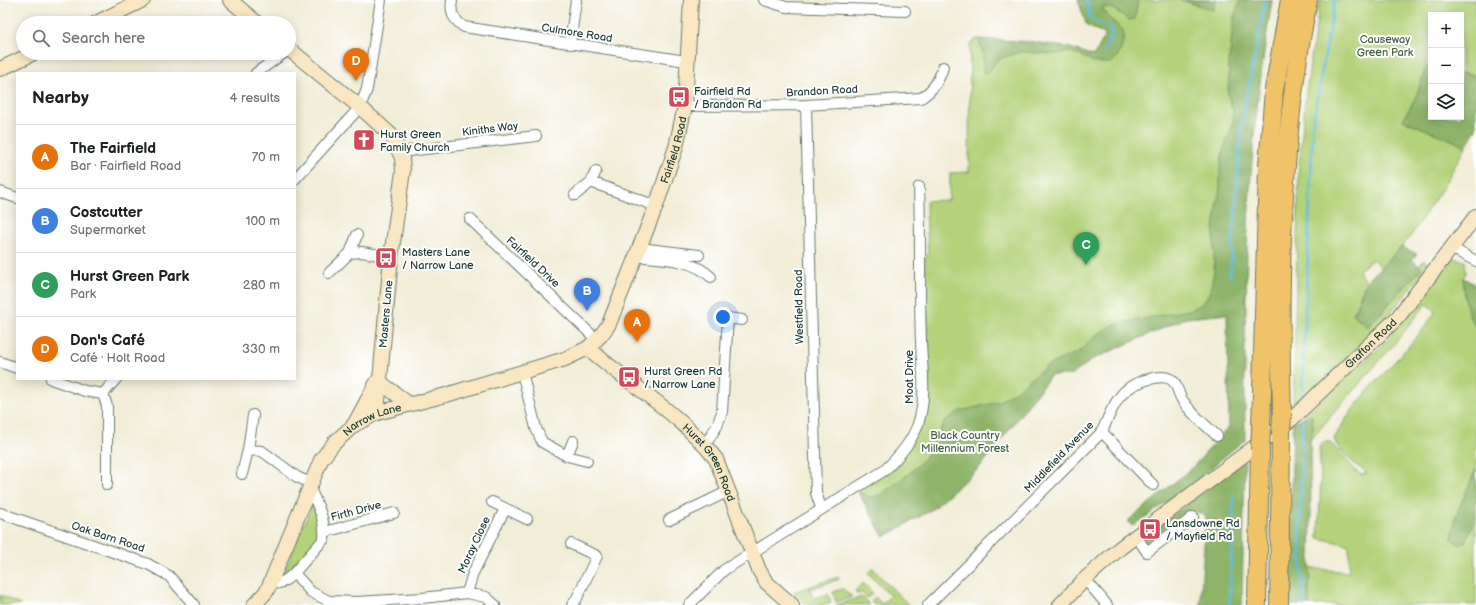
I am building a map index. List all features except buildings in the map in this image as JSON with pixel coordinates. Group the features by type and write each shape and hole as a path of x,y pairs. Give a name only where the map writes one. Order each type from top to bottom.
{"highway":[{"path":"1257,605 1254,451 1261,429 1268,166 1274,90 1290,0"},
{"path":"1278,605 1282,413 1280,337 1284,189 1292,93 1308,0"}],"street":[{"path":"110,16 143,0"},
{"path":"230,0 249,16"},
{"path":"296,178 360,107 367,89 381,0"},
{"name":"Culmore Road","path":"452,0 451,13 455,20 464,27 686,61"},
{"path":"570,44 576,0"},
{"name":"Fairfield Road","path":"592,344 609,324 656,206 676,147 685,106 686,61 691,0"},
{"path":"764,0 786,7 905,11"},
{"name":"Masters Lane","path":"296,55 360,107 392,136 400,152 404,171 391,257 377,413"},
{"path":"0,69 19,60"},
{"path":"257,72 274,60"},
{"name":"Brandon Road","path":"685,106 806,105 921,98 928,94 940,80 943,67"},
{"name":"Westfield Road","path":"806,105 816,493 821,508"},
{"name":"Kiniths Way","path":"400,152 536,136"},
{"path":"575,195 591,182 596,171"},
{"path":"591,182 656,206"},
{"name":"Moat Drive","path":"688,605 724,570 821,508 885,470 905,448 918,423 922,407 924,379 921,342 922,243 919,187"},
{"path":"0,192 16,198"},
{"name":"Grafton Road","path":"1060,605 1085,579 1136,536 1254,451 1293,418 1398,317 1476,216"},
{"name":"Fairfield Drive","path":"470,219 592,344"},
{"path":"329,273 350,253 357,235"},
{"path":"1451,248 1476,261"},
{"path":"350,253 362,252 391,257"},
{"path":"637,252 699,255"},
{"path":"637,252 689,263 703,269 711,277"},
{"path":"706,445 717,426 722,412 728,318 742,320"},
{"name":"Narrow Lane","path":"254,605 266,592 270,584 321,460 354,425 377,413 565,359 592,344"},
{"name":"Hurst Green Road","path":"592,344 706,445 716,459 758,570 766,582 792,605"},
{"path":"0,362 16,368"},
{"path":"522,372 536,428 542,442 567,456 586,461"},
{"name":"Middlefield Avenue","path":"928,605 1102,432 1124,390 1136,382 1163,377 1171,379 1183,401 1217,436"},
{"path":"354,425 380,379 409,404"},
{"path":"54,380 85,391 103,394"},
{"path":"103,394 115,380"},
{"path":"103,394 107,406 107,485"},
{"path":"242,474 248,450 253,415"},
{"path":"1102,432 1153,484"},
{"path":"567,456 574,441"},
{"path":"248,450 262,451 310,485 318,504 324,532 324,539 286,582 270,584"},
{"path":"669,520 729,491"},
{"name":"Moray Close","path":"492,502 527,519"},
{"name":"Moray Close","path":"467,593 473,573 505,508"},
{"name":"Oak Barn Road","path":"0,513 148,564 169,576 194,605"},
{"name":"Firth Drive","path":"324,532 394,513"},
{"path":"1136,536 1146,552 1193,517"},
{"path":"571,544 597,556 576,600 572,605"},
{"path":"294,573 311,592 328,601 357,604 420,602 467,593 486,597 495,605"},
{"path":"1085,579 1107,605"}],"green space":[{"path":"1078,0 1272,0 1258,96 1253,144 1247,223 1246,314 1227,314 1186,318 1093,359 1072,375 1051,375 981,466 931,510 884,537 858,492 886,473 925,409 929,377 925,259 928,253 926,201 949,200 950,173 969,172 970,46 976,39 1021,42 1051,45 1094,56 1106,34 1087,26"},
{"path":"1078,0 1138,0 1135,19 1129,20 1113,9 1105,7 1102,8 1109,18 1123,30 1122,48 1118,56 1111,63 1097,63 1071,52 1056,54 1021,52 998,59 989,71 983,73 983,55 979,39 1034,42 1070,48 1094,56 1106,34 1087,26"},
{"path":"1181,0 1216,0 1213,10"},
{"name":"Black Country Millennium Forest","path":"1240,0 1272,0 1263,54 1248,219 1245,329 1245,440 1176,496 1132,526 1128,521 1193,467 1229,427 1227,314 1186,318 1093,359 1072,375 1051,375 981,466 931,510 884,537 858,492 871,497 882,494 913,470 927,455 945,421 960,411 998,402 1014,392 1047,366 1082,350 1094,337 1116,324 1189,310 1202,304 1210,292 1214,271 1214,228 1220,186 1220,168 1223,151 1233,124 1233,112 1228,94 1229,62 1234,17"},
{"name":"Causeway Green Park","path":"1320,0 1476,0 1476,76 1464,74 1464,12 1428,12 1428,68 1425,70 1416,97 1403,120 1466,146 1443,187 1408,240 1381,268 1373,259 1358,271 1366,281 1353,314 1368,326 1422,268 1419,266 1424,260 1429,265 1366,339 1331,373 1293,405 1299,167 1306,92"},
{"path":"1426,67 1428,67 1428,120 1464,120 1464,74 1476,76 1476,129 1466,146 1403,120 1416,97"},
{"path":"1402,247 1417,254 1412,260 1422,268 1368,327 1353,314 1367,280"},
{"path":"1454,258 1465,261 1466,273 1463,278 1476,285 1476,605 1309,605 1309,568 1349,572 1349,545 1318,538 1321,480 1319,447 1324,442 1330,442 1357,472 1362,475 1367,473 1344,454 1334,439 1356,405 1411,344 1436,311 1426,304 1396,342 1310,440 1313,428 1312,415 1299,420 1356,370 1389,338"},
{"path":"1463,278 1476,285 1476,327 1472,322 1468,310"},
{"path":"1312,415 1313,428 1310,440 1311,512 1309,605 1289,605 1293,422"},
{"path":"1245,460 1242,605 1200,605 1206,516 1194,511 1149,545 1142,539"},
{"path":"1476,469 1476,518 1465,542 1458,544 1452,539 1456,515"},
{"path":"313,502 318,528 317,537 310,551 283,574"},
{"path":"873,568 909,605 874,605 871,602 875,597 882,604 890,596 868,573"},
{"path":"838,577 840,579 810,589 813,598 828,594 831,603 825,605 808,605 793,592"},
{"path":"863,583 873,593 867,598 862,593 857,594 855,591"},
{"path":"843,589 852,597 836,602 833,592"},
{"path":"0,595 21,605 0,605"},
{"path":"862,597 870,605 836,605"}],"waterway":[{"path":"1086,0 1091,19 1113,30 1104,52"},
{"path":"1302,399 1313,121 1335,0"},
{"path":"1230,277 1242,121 1265,2"},
{"path":"1302,419 1300,536 1304,605"},
{"path":"1229,605 1234,498"}],"place":[{"name":"Don's Café","path":"356,81"},
{"name":"Fairfield Rd / Brandon Rd","path":"679,97"},
{"name":"Hurst Green Family Church","path":"364,140"},
{"name":"Masters Lane / Narrow Lane","path":"386,258"},
{"name":"Hurst Green Park","path":"1086,265"},
{"name":"Costcutter","path":"587,311"},
{"name":"The Fairfield","path":"637,342"},
{"name":"Hurst Green Rd / Narrow Lane","path":"629,377"},
{"name":"Lansdowne Rd / Mayfield Rd","path":"1150,529"}]}
